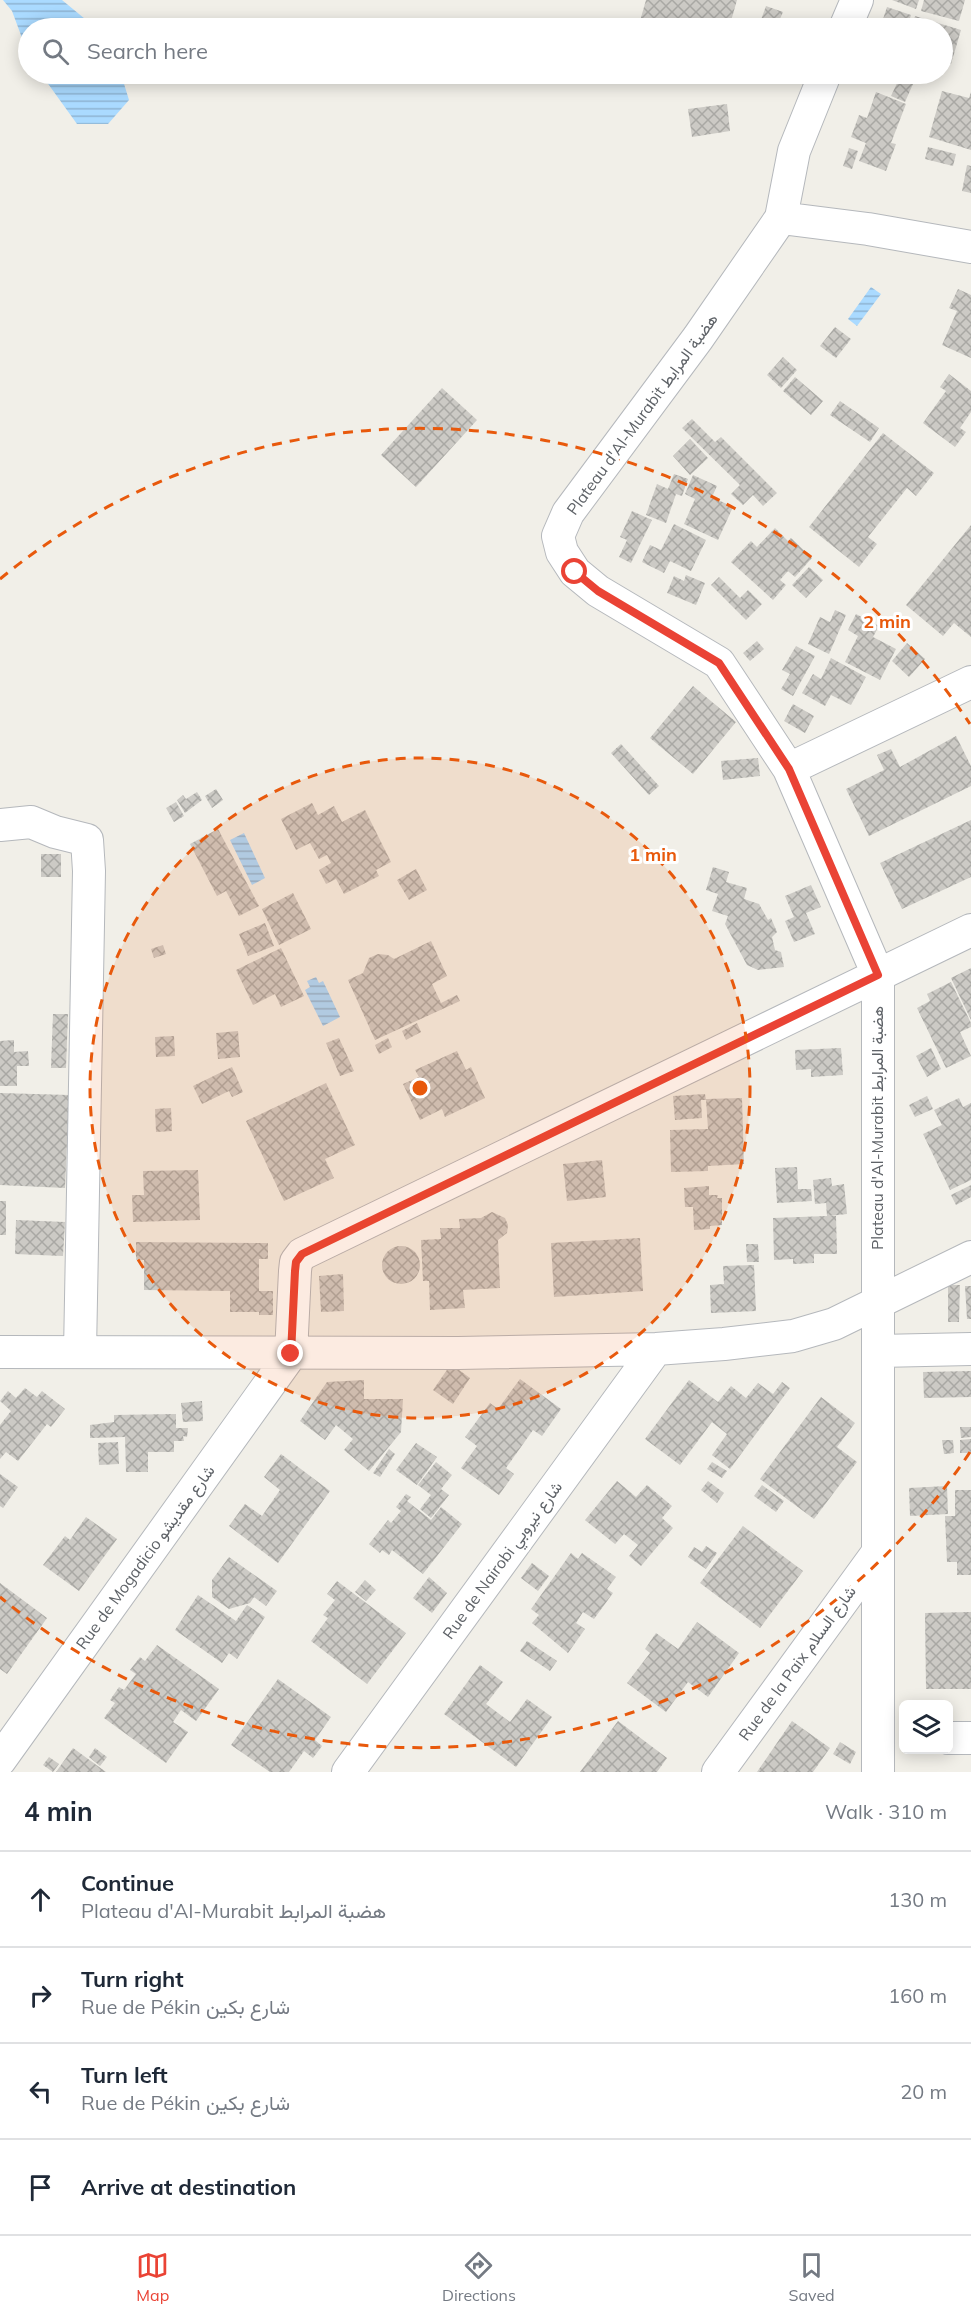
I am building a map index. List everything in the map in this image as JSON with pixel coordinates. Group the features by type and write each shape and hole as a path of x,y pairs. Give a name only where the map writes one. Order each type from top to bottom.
{"street":[{"path":"849,18 857,0"},
{"name":"Plateau d'Al-Murabit هضبة المرابط","path":"821,84 794,152 781,218 698,338 568,513 558,536 561,552 575,572 590,585 719,663 789,769 878,975 876,1304 879,1351 876,1555 891,1737 878,1772"},
{"path":"781,218 868,229 971,247"},
{"path":"789,769 971,682"},
{"path":"0,825 32,822 87,840 89,871 80,1352"},
{"path":"291,1354 295,1271 296,1262 302,1254 971,930"},
{"path":"0,1352 291,1354 656,1349 793,1336 834,1324 971,1257"},
{"name":"Rue de Nairobi شارع نيروبي","path":"348,1772 656,1349"},
{"path":"879,1351 971,1349"},
{"name":"Rue de Mogadicio شارع مقديشو","path":"0,1760 291,1354"},
{"name":"Rue de la Paix شارع السلام","path":"718,1772 876,1555"},
{"path":"953,1738 971,1738"}],"water":[{"path":"3,0 62,0 84,18 18,18 18,27 12,11"},
{"path":"48,84 124,84 129,100 108,124 77,124"},
{"path":"871,287 881,294 857,326 848,319"},
{"path":"244,833 265,878 252,885 230,840"},
{"path":"316,977 319,983 323,981 340,1017 323,1026 305,990 310,987 307,981"}],"building":[{"path":"646,0 737,0 732,18 641,18"},
{"path":"892,0 919,0 916,9"},
{"path":"924,0 965,0 959,21 921,11"},
{"path":"766,6 783,12 780,18 762,18"},
{"path":"887,7 911,15 910,18 883,18"},
{"path":"953,28 961,30 953,57"},
{"path":"897,84 913,84 905,102 891,96"},
{"path":"942,91 969,98 971,92 971,150 929,137"},
{"path":"876,92 906,104 891,143 896,144 886,171 859,161 866,143 851,137 859,115 867,118"},
{"path":"727,104 730,131 692,137 688,109"},
{"path":"928,147 956,154 953,166 925,159"},
{"path":"849,148 858,151 852,169 843,166"},
{"path":"967,165 971,166 971,193 962,191"},
{"path":"958,289 971,295 971,358 942,345 957,311 949,308"},
{"path":"835,327 851,339 836,358 820,346"},
{"path":"783,357 797,370 781,388 767,375"},
{"path":"949,374 971,391 971,412 960,428 966,432 955,447 923,423 946,391 940,387"},
{"path":"795,377 823,401 811,415 783,391"},
{"path":"442,388 477,420 416,487 381,455"},
{"path":"840,401 879,428 870,442 830,415"},
{"path":"692,419 715,442 721,437 777,493 763,506 753,495 743,505 731,494 740,485 682,428"},
{"path":"883,433 934,473 916,496 907,488 868,537 877,544 859,567 809,527"},
{"path":"690,439 708,458 690,475 673,456"},
{"path":"674,474 688,479 682,496 676,494 666,523 646,515 657,484 668,489"},
{"path":"693,475 717,486 712,497 733,507 718,540 684,524 695,499 685,494"},
{"path":"632,511 652,520 631,563 619,557 627,540 620,537"},
{"path":"674,524 706,540 691,571 670,561 664,573 642,562 650,545 661,550"},
{"path":"971,525 971,637 954,623 943,636 906,605"},
{"path":"775,528 788,541 791,538 812,558 795,577 788,571 780,580 786,585 773,600 731,562 751,541 757,547"},
{"path":"809,567 823,580 806,598 792,585"},
{"path":"686,575 705,583 696,605 667,593 674,576 684,581"},
{"path":"719,577 740,598 748,590 762,604 746,620 711,585"},
{"path":"835,610 846,615 829,654 808,644 820,617 830,622"},
{"path":"856,614 879,626 873,637 896,649 880,680 845,662 858,636 848,630"},
{"path":"757,641 764,649 750,661 743,653"},
{"path":"907,643 925,659 909,677 892,661"},
{"path":"796,646 815,656 793,696 781,689 790,674 782,670"},
{"path":"831,658 866,677 851,705 831,695 825,706 802,693 813,674 821,679"},
{"path":"693,686 736,722 693,774 650,738"},
{"path":"793,704 814,716 805,733 784,721"},
{"path":"956,736 971,766 971,786 869,836 846,789 884,770 877,755 891,749 900,767"},
{"path":"621,744 659,786 649,795 611,753"},
{"path":"758,758 760,776 723,780 721,761"},
{"path":"216,789 223,800 212,808 205,796"},
{"path":"197,792 202,800 185,813 177,800 183,795 186,799"},
{"path":"176,802 184,816 174,822 166,808"},
{"path":"312,803 318,815 334,806 342,822 365,810 391,862 376,870 379,876 344,894 336,879 326,884 319,870 331,863 327,855 319,859 310,843 296,850 281,819"},
{"path":"971,820 971,877 902,909 880,863"},
{"path":"218,829 259,906 239,916 226,891 217,896 190,844"},
{"path":"41,854 61,854 61,877 41,877"},
{"path":"713,867 729,872 726,882 747,888 744,899 759,904 768,920 771,918 777,932 772,937 775,950 781,952 784,967 758,970 747,965 725,924 728,916 712,911 718,894 706,890"},
{"path":"416,869 427,890 409,900 397,880"},
{"path":"811,885 821,907 806,913 815,934 794,942 785,921 794,917 785,896"},
{"path":"293,893 311,929 279,945 262,909"},
{"path":"265,923 274,946 248,956 239,934"},
{"path":"431,941 447,976 432,984 441,1003 457,995 460,1001 375,1040 348,980 363,973 369,958 378,954 388,955 394,959"},
{"path":"163,945 166,954 154,958 151,949"},
{"path":"281,948 304,996 281,1007 275,994 253,1005 236,970"},
{"path":"971,968 971,1020 951,978"},
{"path":"951,982 971,1023 971,1027 960,1032 971,1056 946,1068 917,1008 930,1001 927,994"},
{"path":"53,1014 68,1014 66,1068 51,1068"},
{"path":"417,1023 421,1032 406,1040 402,1031"},
{"path":"238,1031 240,1057 218,1059 216,1033"},
{"path":"174,1036 175,1056 156,1057 155,1037"},
{"path":"339,1038 354,1071 340,1076 326,1043"},
{"path":"388,1038 392,1047 379,1054 375,1045"},
{"path":"14,1040 14,1052 28,1051 29,1066 17,1066 17,1086 0,1086 0,1041"},
{"path":"841,1048 843,1075 811,1077 811,1069 796,1070 795,1050"},
{"path":"931,1048 941,1069 927,1077 916,1056"},
{"path":"457,1051 466,1070 471,1067 485,1098 445,1117 442,1109 420,1120 403,1084 419,1077 415,1070"},
{"path":"232,1067 243,1092 232,1097 229,1091 202,1104 193,1086"},
{"path":"326,1083 355,1145 325,1159 334,1178 284,1201 246,1121"},
{"path":"0,1093 69,1095 65,1188 0,1185"},
{"path":"705,1094 706,1100 701,1100 702,1118 675,1120 673,1096"},
{"path":"927,1096 933,1109 915,1117 909,1105"},
{"path":"742,1098 744,1164 708,1166 708,1171 671,1172 670,1130 708,1129 706,1099"},
{"path":"959,1098 963,1107 971,1103 971,1180 950,1190 923,1134 942,1125 934,1110"},
{"path":"171,1108 172,1131 156,1132 155,1109"},
{"path":"602,1160 606,1197 567,1201 563,1164"},
{"path":"797,1167 798,1189 811,1189 812,1201 777,1203 775,1168"},
{"path":"198,1170 200,1220 133,1222 132,1195 144,1195 143,1171"},
{"path":"831,1178 832,1186 844,1184 847,1214 829,1216 836,1216 837,1254 814,1254 814,1263 793,1264 793,1259 774,1260 773,1218 827,1216 826,1203 815,1204 813,1180"},
{"path":"971,1185 971,1197 956,1205 951,1195"},
{"path":"709,1186 709,1195 718,1195 717,1198 722,1198 722,1225 710,1226 710,1229 694,1230 693,1207 685,1207 684,1188"},
{"path":"0,1201 6,1201 6,1235 0,1235"},
{"path":"492,1212 505,1218 508,1225 507,1233 498,1240 500,1288 463,1290 465,1308 430,1310 429,1281 423,1281 421,1240 441,1239 440,1228 460,1228 459,1219 481,1218"},
{"path":"16,1220 65,1222 63,1256 15,1254"},
{"path":"640,1238 643,1291 554,1297 551,1243"},
{"path":"136,1242 268,1243 268,1259 259,1259 259,1291 273,1291 273,1315 259,1315 259,1312 230,1312 230,1291 144,1290 144,1260 136,1260"},
{"path":"746,1244 758,1244 759,1262 747,1262"},
{"path":"401,1246 414,1252 420,1265 414,1278 401,1284 388,1278 382,1265 388,1252"},
{"path":"754,1265 756,1311 711,1313 710,1285 724,1284 723,1266"},
{"path":"343,1274 344,1311 321,1312 319,1276"},
{"path":"948,1285 960,1285 959,1322 948,1322"},
{"path":"965,1286 971,1286 971,1319 967,1319"},
{"path":"451,1364 470,1378 453,1404 433,1390"},
{"path":"971,1371 971,1397 924,1398 923,1372"},
{"path":"520,1379 561,1409 542,1436 533,1430 506,1468 514,1474 499,1495 461,1468 477,1446 465,1437 490,1403 498,1409"},
{"path":"364,1380 364,1399 403,1399 401,1432 369,1471 344,1450 353,1439 336,1425 325,1440 300,1421 327,1382"},
{"path":"689,1380 718,1402 731,1386 746,1398 758,1383 773,1394 782,1382 790,1388 730,1469 712,1455 727,1434 712,1422 680,1465 645,1439"},
{"path":"25,1388 37,1397 42,1391 65,1409 51,1427 47,1424 18,1461 6,1452 0,1459 0,1425 11,1411 0,1401 8,1391 16,1398"},
{"path":"821,1397 855,1423 837,1447 857,1462 814,1519 760,1479"},
{"path":"202,1401 203,1421 183,1422 181,1403"},
{"path":"176,1414 176,1428 188,1428 187,1437 183,1436 184,1441 174,1441 174,1452 148,1452 148,1472 126,1472 125,1437 90,1438 90,1425 114,1422 114,1415"},
{"path":"960,1427 971,1427 971,1437 961,1438"},
{"path":"971,1439 971,1453 960,1453 960,1440"},
{"path":"942,1440 953,1440 954,1453 944,1454"},
{"path":"118,1442 119,1464 99,1465 98,1443"},
{"path":"416,1443 437,1457 417,1485 396,1470"},
{"path":"389,1449 395,1454 380,1477 373,1473"},
{"path":"281,1454 330,1491 278,1563 229,1526 245,1504 262,1516 280,1490 264,1477"},
{"path":"436,1462 452,1475 441,1489 449,1495 431,1518 420,1509 431,1495 418,1485"},
{"path":"712,1462 727,1471 722,1478 707,1469"},
{"path":"0,1474 18,1487 3,1508 0,1506"},
{"path":"617,1481 636,1497 647,1485 672,1506 662,1518 673,1528 641,1566 629,1556 638,1545 624,1534 615,1544 585,1520"},
{"path":"708,1481 724,1493 717,1503 701,1490"},
{"path":"762,1485 784,1501 776,1512 754,1496"},
{"path":"947,1486 948,1514 910,1516 909,1488"},
{"path":"955,1490 971,1490 971,1575 957,1575 957,1562 947,1562 945,1516 955,1516"},
{"path":"406,1494 411,1497 407,1501 431,1520 441,1507 462,1524 423,1574 392,1550 389,1555 382,1550 380,1553 369,1544 388,1520 391,1523 401,1511 396,1507"},
{"path":"86,1517 117,1539 79,1591 43,1565 65,1536 70,1540"},
{"path":"743,1526 803,1571 760,1628 700,1583"},
{"path":"706,1546 717,1553 706,1569 688,1557 694,1547 702,1552"},
{"path":"571,1553 578,1559 582,1553 616,1577 607,1589 613,1593 594,1619 583,1612 576,1623 585,1629 568,1653 532,1623 539,1615 531,1609"},
{"path":"229,1557 277,1591 266,1606 254,1597 250,1603 229,1609 212,1597 212,1580"},
{"path":"532,1563 549,1576 538,1591 521,1578"},
{"path":"429,1577 447,1593 432,1613 413,1598"},
{"path":"365,1580 376,1590 366,1601 355,1592"},
{"path":"337,1581 406,1633 367,1684 311,1641 328,1618 323,1615 335,1600 327,1594"},
{"path":"0,1583 47,1618 7,1674 0,1669"},
{"path":"198,1595 236,1621 247,1605 265,1617 237,1659 229,1653 222,1663 175,1630"},
{"path":"971,1612 971,1689 926,1689 925,1613"},
{"path":"697,1622 739,1653 708,1697 688,1682 666,1712 627,1683 650,1653 645,1649 656,1633 678,1649"},
{"path":"527,1641 557,1661 550,1671 520,1651"},
{"path":"157,1645 219,1689 196,1721 181,1710 173,1722 188,1732 166,1763 104,1718 115,1703 110,1700 119,1687 124,1690 136,1674 130,1670 140,1657 145,1661"},
{"path":"480,1665 503,1682 486,1704 510,1722 527,1699 552,1717 516,1767 444,1714"},
{"path":"278,1679 331,1717 315,1740 322,1746 313,1758 304,1751 289,1772 270,1772 231,1745"},
{"path":"618,1721 667,1758 657,1772 580,1772"},
{"path":"792,1721 830,1748 813,1772 757,1772"},
{"path":"840,1742 856,1752 850,1764 833,1754"},
{"path":"73,1748 106,1772 56,1772"},
{"path":"95,1748 107,1757 100,1766 89,1757"},
{"path":"49,1757 59,1764 53,1772 43,1765"}],"route":[{"path":"291,1354 295,1271 296,1262 302,1254 878,975 789,769 719,663 598,591 575,572"}]}
